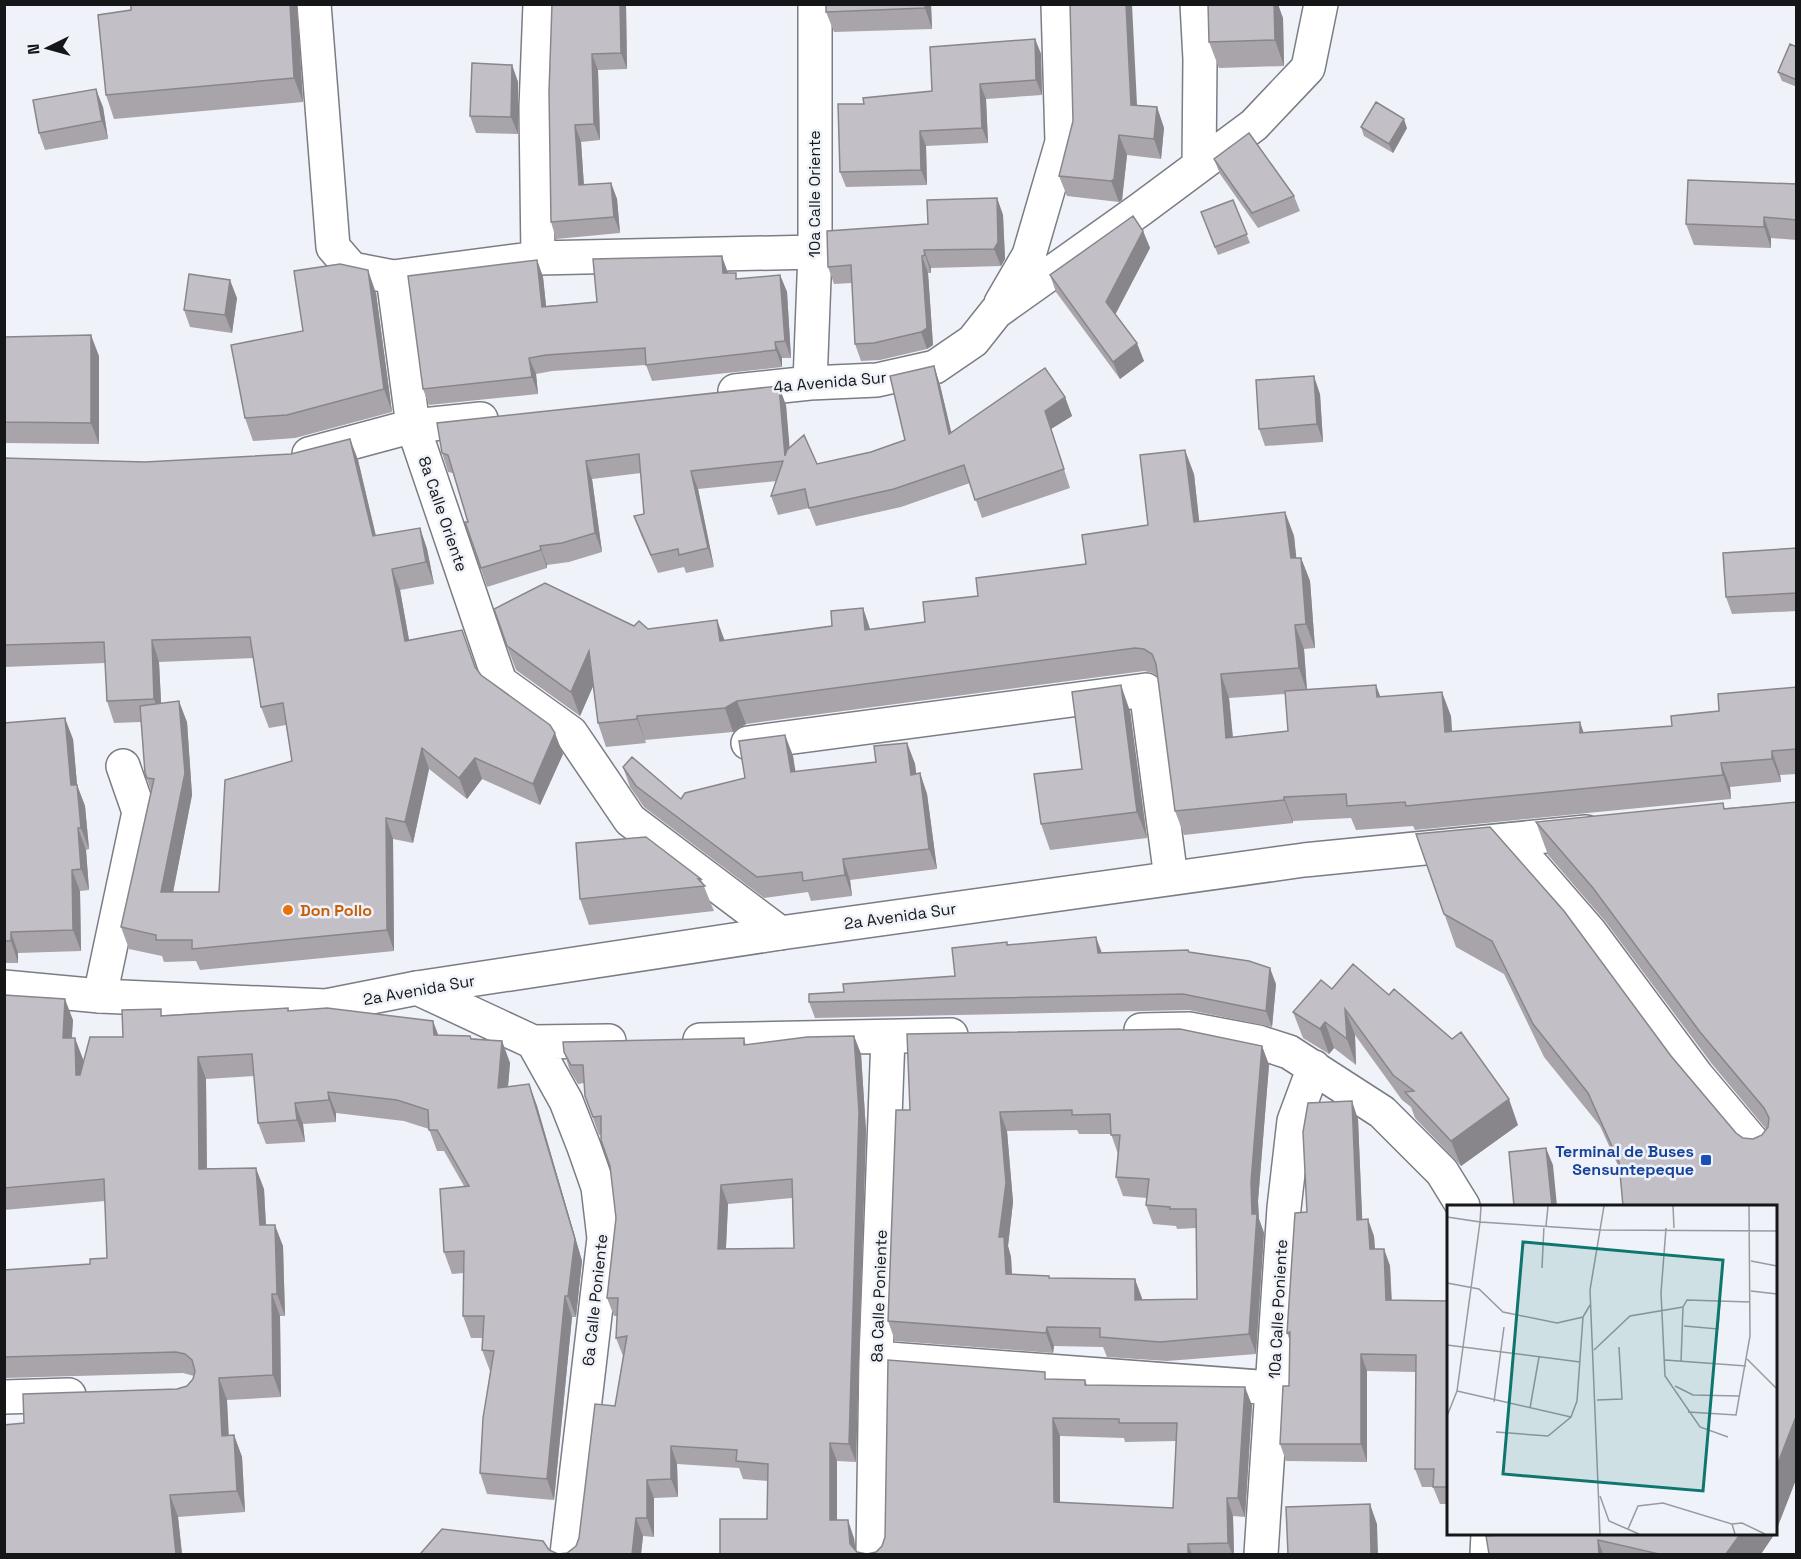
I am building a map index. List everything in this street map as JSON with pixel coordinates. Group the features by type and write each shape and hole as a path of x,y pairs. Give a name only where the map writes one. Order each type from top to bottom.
{"street":[{"path":"314,4 333,247 352,269 393,277 538,258 815,252"},
{"path":"538,258 536,108 540,4"},
{"name":"10a Calle Oriente","path":"810,383 815,252 815,4"},
{"path":"996,312 1029,255 1062,142 1058,4"},
{"path":"1197,4 1200,59 1199,166"},
{"name":"4a Avenida Sur","path":"705,394 810,383 877,380 935,367 974,341 996,312 1254,124 1308,68 1321,4"},
{"name":"8a Calle Oriente","path":"393,277 413,426 500,682 572,733 630,820 780,933"},
{"path":"275,458 298,457 413,426 507,416"},
{"path":"747,743 1146,690 1171,878"},
{"path":"100,996 139,812 123,766"},
{"name":"2a Avenida Sur","path":"4,987 100,996 326,1006 417,988 780,933 1171,878 1304,860 1613,829"},
{"path":"1510,840 1590,932 1697,1076 1762,1153"},
{"path":"417,988 533,1042 639,1041"},
{"path":"1108,1031 1189,1029 1258,1042 1289,1052 1382,1112 1442,1172 1462,1205"},
{"path":"675,1040 980,1034"},
{"name":"8a Calle Poniente","path":"873,1554 876,1358 888,1037"},
{"name":"6a Calle Poniente","path":"533,1042 566,1101 584,1147 597,1187 604,1238 567,1554"},
{"name":"10a Calle Poniente","path":"1262,1554 1284,1208 1294,1121 1314,1067"},
{"path":"876,1358 1273,1388"},
{"path":"4,1397 100,1395"},
{"path":"1487,1554 1488,1535"}],"building":[{"path":"131,4 290,4 294,78 106,95 98,15 131,10"},
{"path":"552,4 620,4 621,53 592,54 594,124 575,125 579,185 611,183 614,217 551,222 549,92"},
{"path":"826,4 925,4 925,8 826,12"},
{"path":"1070,4 1126,4 1131,105 1157,107 1154,139 1119,135 1114,179 1111,181 1059,176 1073,121"},
{"path":"1208,4 1274,4 1275,40 1209,42"},
{"path":"1035,39 1036,80 980,84 982,128 920,131 921,170 840,172 838,104 864,104 863,98 932,91 930,47"},
{"path":"1790,44 1797,47 1797,80 1778,72"},
{"path":"472,63 512,65 511,117 470,116"},
{"path":"96,89 102,121 39,133 33,100"},
{"path":"1376,102 1404,119 1389,144 1361,127"},
{"path":"1249,133 1294,196 1252,213 1214,159"},
{"path":"1688,180 1797,184 1797,220 1764,217 1764,227 1686,224"},
{"path":"997,198 998,242 994,249 924,250 925,255 922,256 927,328 921,332 874,343 855,344 851,265 828,267 827,231 928,224 927,200"},
{"path":"1233,200 1247,234 1215,247 1201,212"},
{"path":"1133,216 1143,231 1106,302 1137,343 1113,362 1050,275"},
{"path":"722,256 723,273 736,273 736,279 780,275 785,341 775,342 776,350 646,365 645,348 546,355 529,358 532,377 423,389 408,276 537,260 542,307 597,302 593,259"},
{"path":"340,264 368,270 384,389 287,415 245,418 231,345 303,331 294,271"},
{"path":"189,274 230,280 225,315 184,310"},
{"path":"91,335 91,423 4,422 4,337"},
{"path":"934,366 949,434 1045,368 1065,397 1045,411 1064,469 975,500 964,465 894,489 809,508 805,489 771,496 783,461 691,471 708,548 679,555 678,549 651,555 634,516 644,514 639,454 586,461 595,533 562,543 540,546 541,550 481,568 465,522 468,522 448,455 442,453 437,423 779,386 785,456 787,450 804,435 817,464 871,452 905,440 890,376"},
{"path":"1314,376 1317,424 1259,429 1256,380"},
{"path":"350,439 373,536 420,528 426,562 392,569 405,641 462,630 475,667 481,675 550,725 555,733 533,784 475,758 459,778 422,748 405,822 386,818 387,930 192,949 192,940 156,940 156,935 121,927 154,779 147,778 145,773 140,706 179,701 185,773 161,892 219,892 225,780 292,761 283,703 261,707 250,637 152,640 154,699 107,701 104,642 4,645 4,458 145,462 291,454"},
{"path":"1185,450 1194,522 1285,512 1291,558 1301,558 1306,624 1295,625 1299,668 1221,674 1226,738 1288,731 1285,691 1376,685 1377,697 1442,692 1445,732 1580,722 1580,733 1672,726 1671,716 1719,711 1718,694 1797,687 1797,749 1772,751 1772,759 1721,763 1723,775 1406,806 1405,802 1347,806 1346,794 1284,797 1284,800 1175,811 1156,664 1152,654 1144,649 1135,648 737,701 725,708 637,716 637,719 598,723 589,651 571,692 507,646 494,609 545,583 634,626 639,621 648,629 717,620 720,641 832,626 831,611 863,608 865,630 925,622 923,602 978,596 976,578 1086,564 1082,535 1148,525 1140,455"},
{"path":"1797,548 1797,593 1726,597 1723,553"},
{"path":"1121,685 1137,812 1041,824 1034,774 1082,769 1072,692"},
{"path":"65,718 71,785 77,785 81,828 78,828 81,869 72,870 73,930 11,932 11,941 4,941 4,723"},
{"path":"785,735 791,772 876,762 874,746 907,743 911,775 920,773 929,849 843,859 845,875 803,881 802,872 757,877 636,786 623,767 632,757 681,799 685,793 745,778 739,741"},
{"name":"Terminal de Buses Sensuntepeque","path":"1797,802 1797,1414 1777,1465 1777,1205 1623,1205 1619,1162 1588,1093 1533,1024 1492,941 1444,914 1416,834 1490,827 1564,911 1671,1056 1736,1133 1743,1138 1753,1139 1762,1135 1768,1127 1769,1118 1764,1108 1700,1032 1593,888 1536,822 1723,803 1724,809"},
{"path":"646,837 701,879 698,879 705,886 580,899 576,843"},
{"path":"1096,937 1098,953 1188,950 1249,961 1270,968 1266,1011 1183,994 809,1002 809,994 844,992 843,984 955,976 952,948"},
{"path":"1353,964 1389,995 1394,989 1452,1039 1461,1032 1509,1099 1451,1141 1405,1092 1414,1091 1393,1075 1345,1009 1347,1039 1325,1022 1320,1029 1293,1012 1321,980 1332,989"},
{"path":"4,995 65,999 63,1038 75,1038 76,1075 80,1075 90,1037 123,1037 122,1010 161,1009 161,1016 288,1008 288,1011 327,1008 433,1021 434,1035 470,1036 471,1039 502,1041 498,1088 529,1084 575,1239 568,1296 565,1296 547,1479 480,1473 483,1418 494,1351 482,1350 484,1316 463,1316 464,1251 444,1252 440,1189 469,1186 437,1130 429,1130 428,1110 397,1100 328,1092 329,1100 295,1103 297,1120 258,1123 252,1054 198,1057 199,1169 256,1168 260,1225 275,1225 277,1294 272,1294 273,1375 219,1378 222,1436 234,1435 237,1491 170,1495 176,1554 4,1554 4,1425 24,1423 23,1394 177,1389 187,1386 193,1379 195,1371 192,1360 185,1354 176,1352 4,1357 4,1270 90,1264 90,1259 107,1258 104,1179 4,1188"},
{"path":"1180,1029 1262,1046 1251,1182 1252,1214 1257,1214 1249,1334 1160,1342 1100,1337 1100,1328 1047,1327 1046,1333 888,1321 896,1110 910,1110 907,1034","holes":["1072,1110 1072,1115 1110,1114 1111,1135 1120,1135 1116,1177 1149,1179 1146,1205 1170,1207 1170,1209 1196,1209 1197,1299 1135,1300 1135,1279 1049,1278 1049,1276 1006,1274 1004,1237 999,1237 1006,1183 1000,1112"]},
{"path":"854,1036 859,1112 849,1444 830,1443 830,1520 848,1520 850,1544 857,1552 867,1554 720,1554 720,1519 767,1519 768,1464 736,1461 737,1450 671,1446 671,1479 647,1480 647,1518 636,1518 632,1554 558,1554 567,1553 576,1546 579,1538 595,1404 615,1406 627,1336 616,1338 618,1298 607,1298 616,1218 610,1166 601,1140 601,1116 593,1117 585,1096 583,1065 571,1065 564,1052 563,1042 744,1038 744,1045 807,1037","holes":["792,1179 794,1248 718,1249 721,1185"]},
{"path":"1352,1101 1357,1220 1368,1219 1370,1249 1384,1249 1386,1300 1447,1301 1447,1487 1433,1487 1434,1469 1415,1469 1416,1355 1361,1354 1361,1444 1280,1444 1283,1386 1289,1386 1290,1332 1287,1333 1295,1213 1307,1212 1303,1132 1308,1103"},
{"path":"1546,1148 1552,1205 1514,1205 1509,1152"},
{"path":"888,1360 1045,1372 1045,1379 1085,1380 1085,1385 1245,1387 1238,1498 1227,1498 1228,1543 1188,1544 1188,1554 867,1554 876,1552 882,1546 885,1537","holes":["1053,1418 1119,1419 1119,1423 1177,1423 1173,1508 1054,1502"]},
{"path":"1370,1504 1371,1554 1288,1554 1286,1507"},
{"path":"442,1529 543,1541 549,1550 558,1554 421,1553"},
{"path":"1740,1535 1726,1554 1659,1554 1598,1540 1599,1554 1489,1554 1486,1536"}],"place":[{"name":"Don Pollo","path":"288,910"},
{"name":"Terminal de Buses Sensuntepeque","path":"1706,1160"}]}
